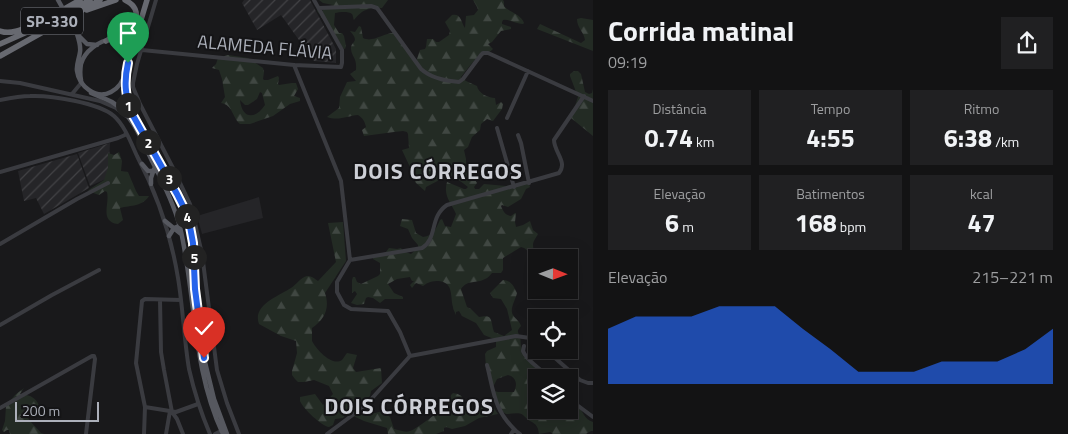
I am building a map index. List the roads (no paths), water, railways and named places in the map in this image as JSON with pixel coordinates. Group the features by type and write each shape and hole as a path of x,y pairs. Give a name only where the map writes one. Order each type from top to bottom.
{"highway":[{"path":"12,39 80,0"},
{"name":"SP-330","path":"0,44 52,21 90,0"},
{"name":"SP-330","path":"0,56 100,0"},
{"path":"62,21 116,0"},
{"path":"106,41 129,28 134,22 136,16 135,8 125,0"},
{"path":"128,63 147,0"},
{"path":"0,31 13,32 47,18"}],"main road":[{"path":"58,0 76,32 87,44 99,45"},
{"path":"76,32 80,48 78,76 91,93 111,102 128,117 174,206 189,269 201,366 212,408 222,433"},
{"path":"81,81 80,70 86,54 106,41 119,39 124,43 128,52 125,85 127,102 188,216 193,243 197,306 207,372 214,399 227,434"},
{"path":"91,93 104,94 112,92 122,82 126,74"},
{"path":"142,164 146,170 163,172 167,175"},
{"path":"151,184 150,180 155,171"},
{"path":"169,236 174,228 185,222 188,216"},
{"path":"165,221 182,235"}],"street":[{"path":"156,0 137,64 133,87 183,188 195,221 202,254 217,370 239,434"},
{"name":"ALAMEDA FLÁVIA","path":"142,50 338,68 342,66 343,54 341,47 314,0"},
{"path":"319,8 375,6 421,69 441,79 461,81 474,62 485,52 593,101"},
{"path":"294,65 341,181 350,260 337,285 337,292 344,305 351,309 388,311 400,332 410,356"},
{"path":"506,118 528,71"},
{"path":"72,94 81,81"},
{"path":"0,82 20,83 106,103 128,117"},
{"path":"0,100 21,96 62,99 90,105 108,112 122,126 142,164 165,221 178,278 190,370 198,404 210,434"},
{"path":"350,260 422,248 428,243 438,215 447,206 558,175 561,171 562,163 553,144 554,140 584,96"},
{"path":"497,128 514,187"},
{"path":"0,172 118,138 126,133"},
{"path":"518,135 530,182"},
{"path":"118,138 129,140"},
{"path":"151,147 161,143"},
{"path":"0,244 77,198 108,183"},
{"path":"189,222 195,221"},
{"path":"0,326 99,270"},
{"path":"144,434 145,407 136,363 142,301 145,299 181,300"},
{"path":"160,300 161,352 171,411 166,434"},
{"path":"184,331 196,330"},
{"path":"328,434 366,405 410,356 512,336 528,338"},
{"path":"524,346 523,351 526,357 541,369"},
{"path":"0,408 92,356 94,357 86,434"},
{"path":"556,359 580,380 593,383"},
{"path":"487,365 498,408 506,421 519,433"},
{"path":"207,372 217,370"},
{"path":"145,407 176,412 198,404"},
{"path":"578,406 593,417"},
{"path":"171,411 177,419 183,434"},
{"path":"511,434 513,431 519,433"},
{"path":"214,434 222,433"}],"district":[{"name":"DOIS CÓRREGOS","path":"438,171"},
{"name":"DOIS CÓRREGOS","path":"409,406"}]}
